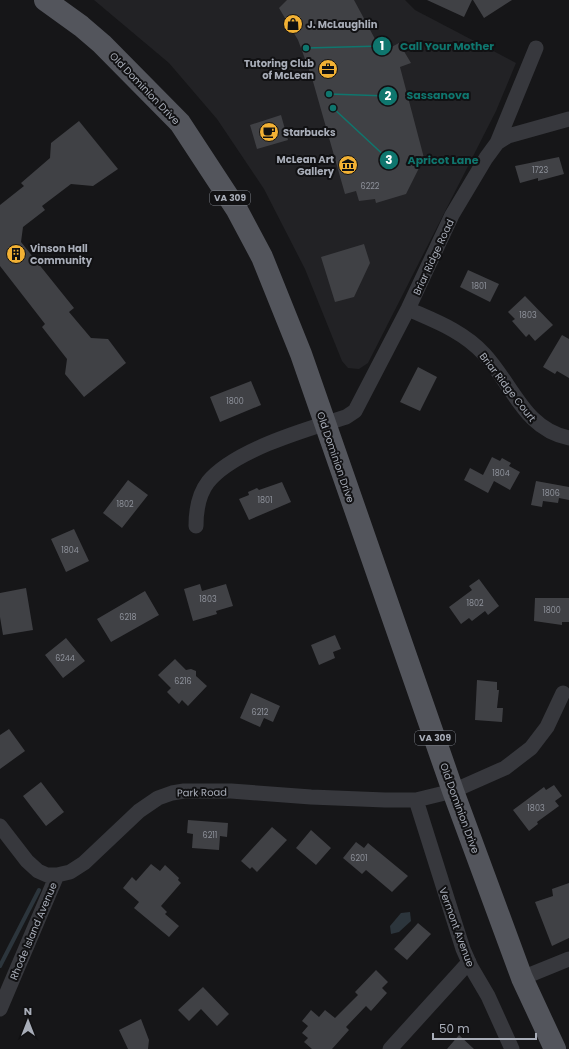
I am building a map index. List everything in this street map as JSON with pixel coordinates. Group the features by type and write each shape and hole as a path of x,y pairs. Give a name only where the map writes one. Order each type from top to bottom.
{"main road":[{"name":"Old Dominion Drive","path":"45,0 81,26 118,58 180,123 211,168 237,210 262,257 301,354 324,424 522,978 555,1049"}],"street":[{"path":"497,143 536,48"},
{"name":"Briar Ridge Road","path":"196,526 196,510 200,496 207,483 217,472 256,449 346,417 355,411 408,309 452,215 486,158 497,143 508,136 569,119"},
{"name":"Briar Ridge Court","path":"408,309 451,328 469,340 492,363 534,421 557,436 569,438"},
{"name":"Park Road","path":"57,875 70,872 84,863 139,811 158,798 172,793 184,791 231,792 311,797 416,800 454,791 505,768 531,748 547,727 563,693"},
{"name":"Vermont Avenue","path":"416,800 469,962 488,996 512,1049"},
{"path":"0,826 27,861 38,871 47,875 57,875"},
{"name":"Rhode Island Avenue","path":"0,1009 57,875"},
{"path":"522,978 569,959"},
{"path":"390,1049 469,962"}],"shaded area":[{"path":"94,0 405,0 415,10 516,63 496,111 368,363 359,369 348,368 342,361 305,269 264,189 217,119 169,63"},
{"path":"410,912 411,921 399,932 391,934 390,926 401,913"}],"building":[{"path":"287,0 354,0 375,39 380,37 384,51 399,43 411,63 400,67 424,158 406,194 376,203 375,199 359,201 356,191 345,194 312,78 298,40 279,8"},
{"path":"427,0 472,0 464,17"},
{"path":"473,0 512,0 484,18"},
{"name":"Starbucks","path":"281,115 288,140 257,149 250,125"},
{"name":"Vinson Hall Community","path":"79,121 118,169 93,186 71,184 42,206 45,210 23,227 21,242 74,308 69,312 91,338 108,339 126,363 84,397 65,374 67,359 42,327 45,324 0,266 0,205 24,186 21,183 50,158 51,143"},
{"path":"559,157 564,174 538,181 538,178 520,183 515,166"},
{"path":"364,244 370,263 354,297 335,302 321,257"},
{"path":"468,270 499,284 490,302 460,287"},
{"path":"525,296 553,325 535,341 529,334 526,337 512,321 515,319 508,312"},
{"path":"562,335 569,339 569,378 557,371 555,374 543,367"},
{"path":"418,367 437,377 420,411 400,402"},
{"path":"251,381 261,405 220,422 210,397"},
{"path":"492,457 500,461 502,458 511,463 509,466 520,472 510,490 494,481 488,493 464,480 470,468 483,475"},
{"path":"128,480 148,495 122,528 103,513"},
{"path":"536,481 569,487 569,500 559,498 558,503 543,501 542,507 531,505"},
{"path":"282,482 291,502 249,520 239,499 249,495 248,492 257,488 259,490"},
{"path":"74,529 89,561 66,572 51,539"},
{"path":"479,579 499,606 488,615 485,611 472,621 469,618 461,624 449,607 472,590 469,586"},
{"path":"200,584 202,591 226,584 233,606 216,611 217,614 193,621 184,589"},
{"path":"26,588 33,630 3,635 0,617 0,593"},
{"path":"145,591 159,615 111,642 97,619"},
{"path":"535,598 569,598 569,622 562,622 562,625 534,621"},
{"path":"335,635 341,649 333,652 335,658 319,665 311,645"},
{"path":"66,638 85,661 63,678 45,655"},
{"path":"175,659 186,670 191,669 196,671 196,676 207,686 188,706 182,700 179,704 167,692 171,688 158,675"},
{"path":"477,680 497,682 497,690 499,690 497,708 503,708 502,722 475,720"},
{"path":"251,693 280,706 273,722 264,718 260,727 240,718"},
{"path":"9,729 25,751 0,769 0,735"},
{"path":"41,782 64,812 46,826 23,796"},
{"path":"554,785 562,796 555,801 559,806 537,822 538,824 529,831 513,810 544,787 546,790"},
{"path":"188,820 228,823 227,837 220,836 219,850 192,848 193,834 187,833"},
{"path":"272,827 287,840 257,872 252,867 250,869 241,861"},
{"path":"311,830 331,848 316,865 296,848"},
{"path":"356,842 364,848 368,843 408,876 392,892 366,870 362,874 343,858"},
{"path":"151,864 160,871 165,865 179,878 178,880 181,883 161,906 167,912 165,914 179,926 169,937 134,908 139,902 123,888 132,877 136,881"},
{"path":"569,883 569,938 552,946 535,902 553,896 552,889"},
{"path":"418,923 431,934 407,960 394,949"},
{"path":"376,970 388,982 382,988 387,993 371,1011 366,1006 346,1027 349,1030 332,1049 312,1049 304,1042 308,1038 302,1033 308,1026 302,1021 311,1010 319,1017 325,1010 335,1018 358,995 355,992"},
{"path":"203,987 229,1014 217,1026 201,1009 189,1021 178,1010"},
{"path":"141,1019 149,1040 148,1049 128,1049 119,1030"},
{"path":"459,1035 474,1049 447,1049"}],"waterway":[{"path":"0,966 39,890"}],"place":[{"name":"J. McLaughlin","path":"293,24"},
{"name":"Call Your Mother","path":"306,48"},
{"name":"Tutoring Club of McLean","path":"328,69"},
{"name":"Sassanova","path":"329,94"},
{"name":"Apricot Lane","path":"333,108"},
{"name":"Starbucks","path":"269,132"},
{"name":"McLean Art Gallery","path":"348,165"},
{"name":"Vinson Hall Community","path":"16,254"}]}
